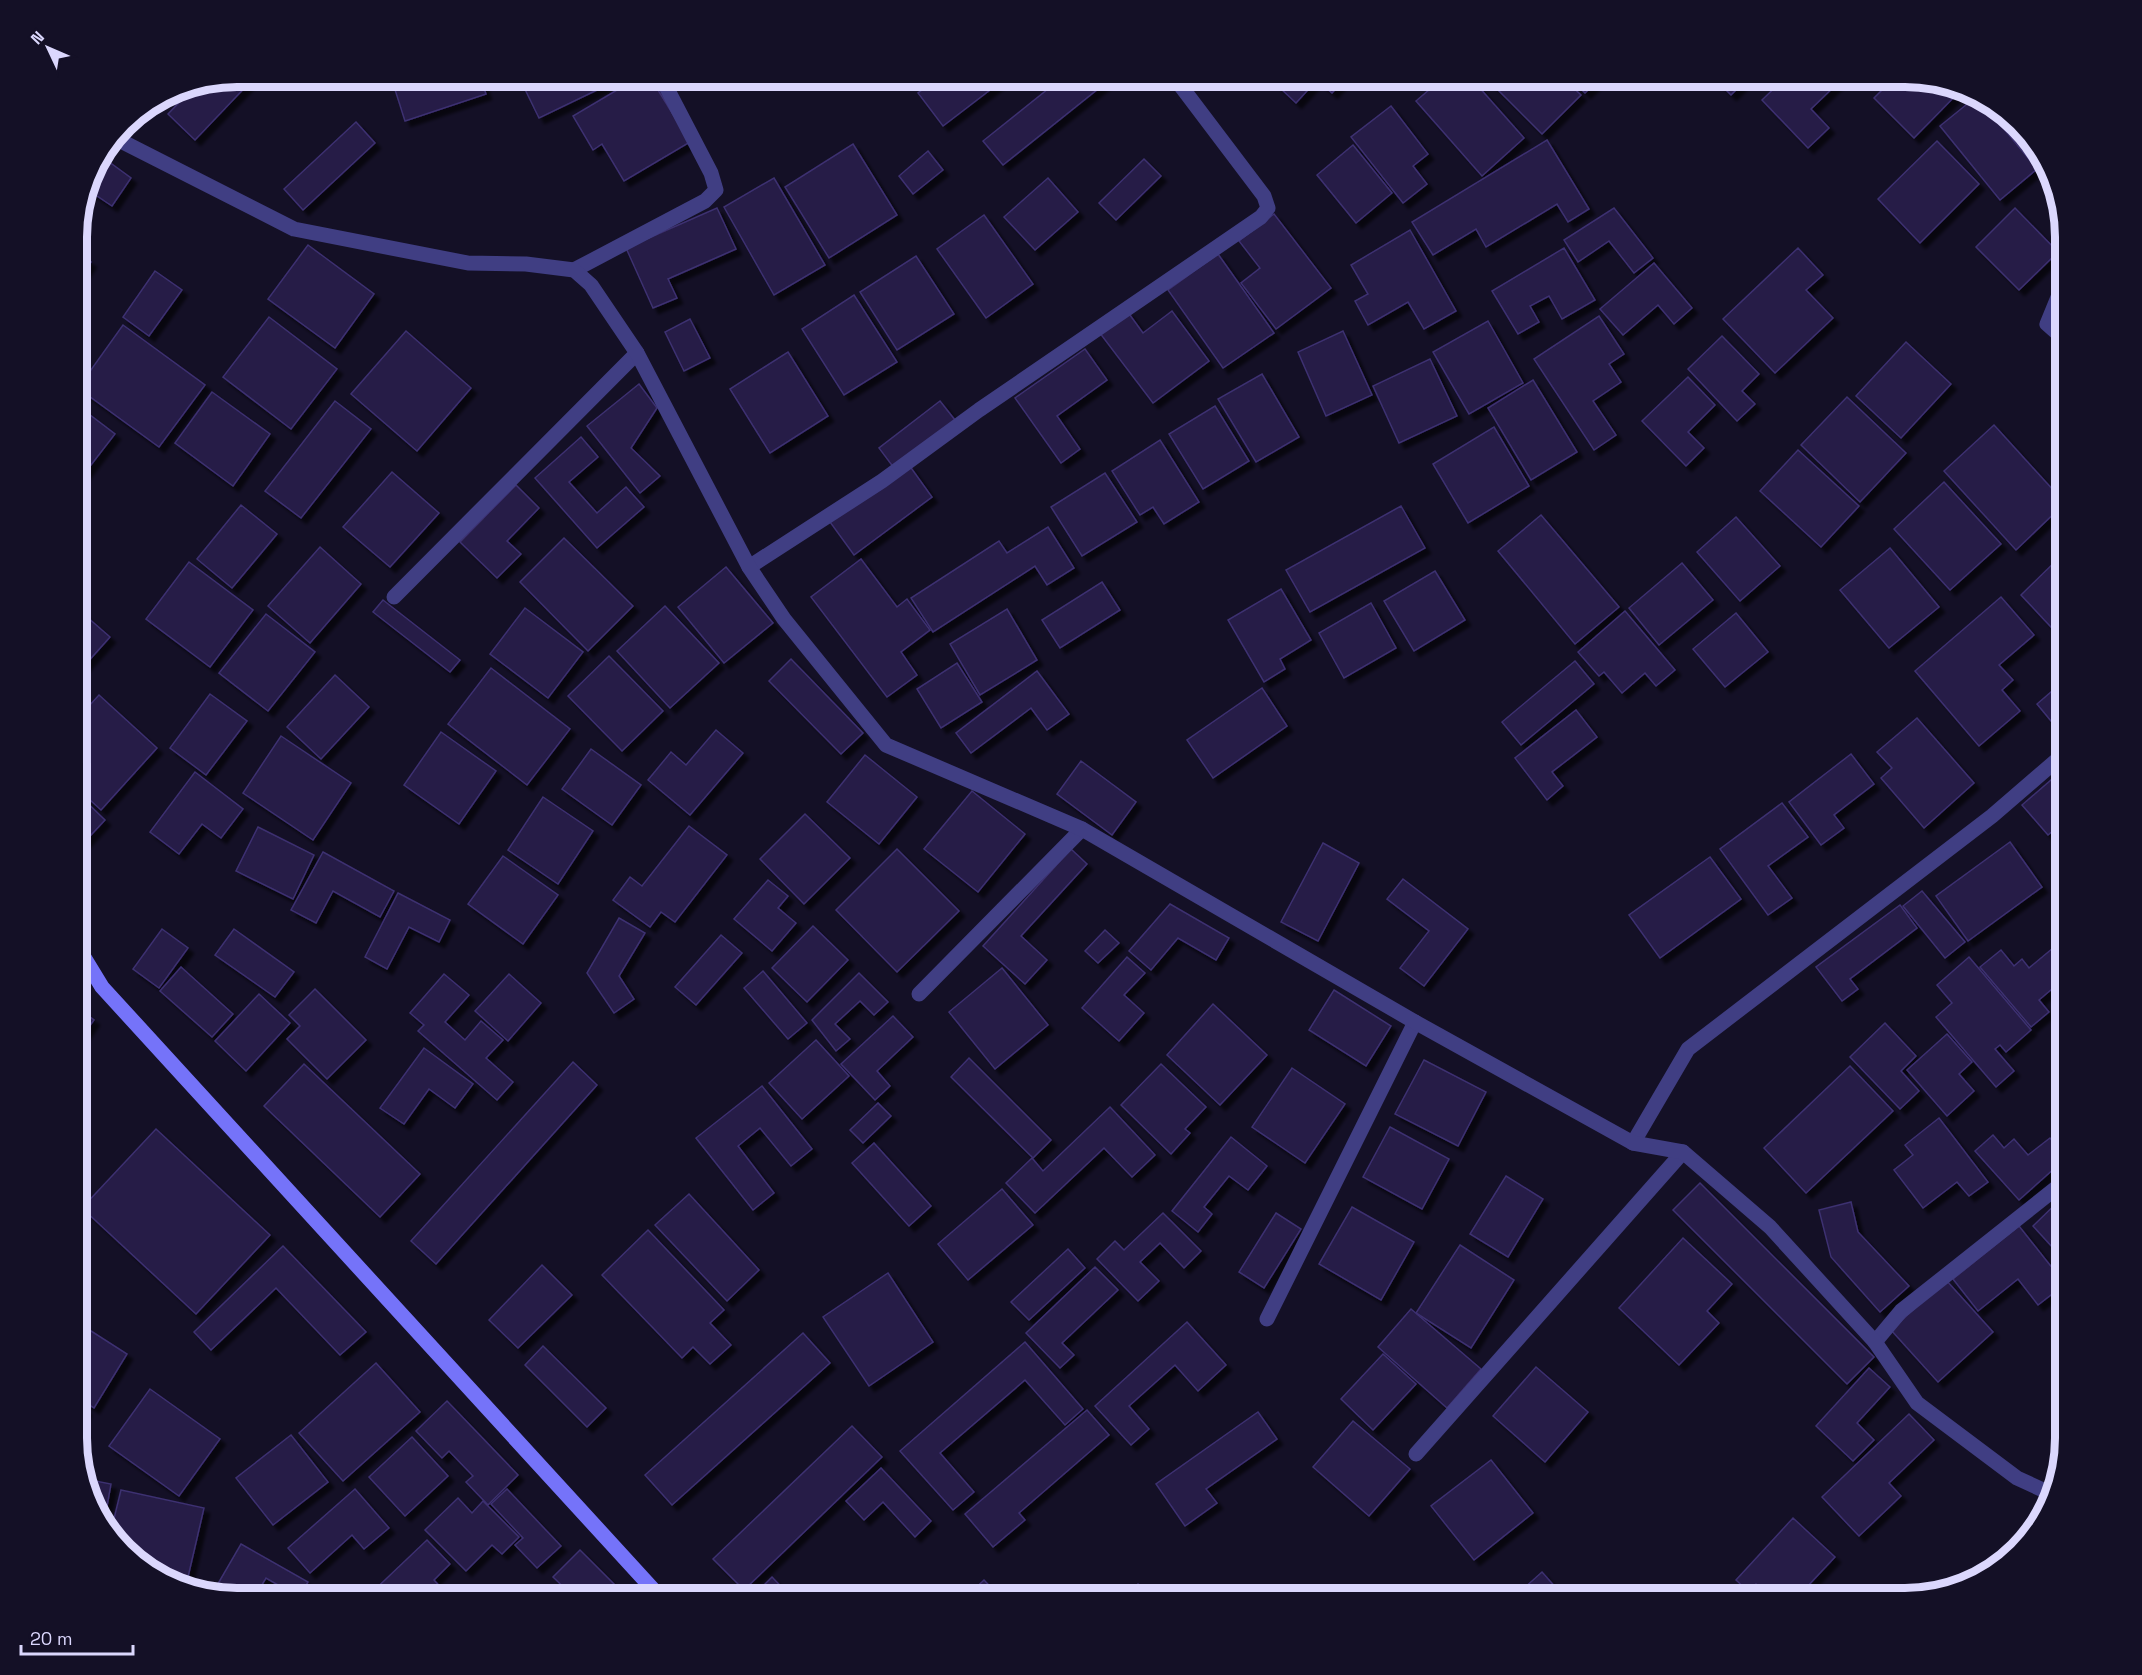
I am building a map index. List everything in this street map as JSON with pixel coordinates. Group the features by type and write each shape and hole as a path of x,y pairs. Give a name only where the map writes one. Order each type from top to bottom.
{"main road":[{"path":"87,962 102,987 651,1588"}],"street":[{"path":"574,270 705,201 716,190 711,172 667,87"},
{"path":"750,567 882,481 989,403 1261,217 1268,208 1264,196 1182,87"},
{"path":"122,142 294,229 468,263 526,264 574,270 591,285 637,353 750,567 784,619 886,745 1082,829 1415,1022 1633,1143 1683,1152 1770,1227 1875,1342 1917,1403 2018,1478 2045,1491"},
{"path":"2055,305 2047,324 2055,331"},
{"path":"394,597 637,353"},
{"path":"1633,1143 1688,1049 1992,816 2055,762"},
{"path":"920,994 1082,829"},
{"path":"1267,1319 1415,1022"},
{"path":"1416,1454 1683,1152"},
{"path":"1875,1342 1901,1311 2055,1190"}],"building":[{"path":"227,87 245,87 195,140 168,114 185,96"},
{"path":"394,87 484,87 486,94 405,121"},
{"path":"524,87 603,87 539,118"},
{"path":"622,87 656,87 690,142 624,181 602,144 593,150 573,116"},
{"path":"926,87 994,87 943,126 918,93"},
{"path":"1050,87 1100,87 1003,165 983,141"},
{"path":"1279,87 1311,87 1296,103"},
{"path":"1325,87 1338,87 1332,93"},
{"path":"1432,87 1479,87 1524,138 1482,176 1416,101"},
{"path":"1495,87 1573,87 1581,95 1542,134"},
{"path":"1579,87 1591,87 1585,93"},
{"path":"1723,87 1739,87 1731,95"},
{"path":"1776,87 1834,87 1811,109 1829,128 1808,148 1762,100"},
{"path":"1885,87 1924,88 1955,96 1914,138 1874,98"},
{"path":"1970,102 1994,117 2037,169 2000,200 1940,126"},
{"path":"1391,106 1428,154 1413,166 1427,184 1403,203 1351,137"},
{"path":"356,122 375,143 303,210 284,189"},
{"path":"1547,140 1589,209 1568,222 1557,204 1486,247 1476,229 1433,255 1412,222"},
{"path":"1937,141 1979,184 1920,243 1878,199"},
{"path":"853,144 897,215 829,258 785,187"},
{"path":"1353,145 1392,193 1356,223 1317,175"},
{"path":"928,151 943,170 913,194 899,176"},
{"path":"1144,159 1161,176 1116,220 1099,203"},
{"path":"108,161 131,178 112,206 93,194"},
{"path":"774,178 825,265 774,295 724,207"},
{"path":"1048,178 1078,212 1035,250 1004,217"},
{"path":"717,208 736,249 668,279 677,298 653,308 626,248"},
{"path":"1614,208 1653,258 1634,273 1609,241 1578,262 1564,240"},
{"path":"2015,208 2055,249 2055,255 2019,290 1976,247"},
{"path":"1274,214 1331,288 1276,329 1241,283 1260,268 1239,241"},
{"path":"984,215 1033,284 986,318 937,249"},
{"path":"1410,230 1456,311 1424,329 1408,302 1368,325 1355,301 1368,294 1351,265"},
{"path":"308,245 374,294 335,348 268,299"},
{"path":"1564,248 1595,300 1562,319 1549,296 1530,306 1539,322 1518,334 1492,291"},
{"path":"1798,248 1823,275 1806,290 1833,318 1775,373 1723,319"},
{"path":"1218,254 1274,333 1223,368 1168,290"},
{"path":"916,256 954,314 897,350 860,292"},
{"path":"1654,263 1692,308 1674,324 1658,305 1623,335 1600,309"},
{"path":"155,271 182,290 149,336 123,317"},
{"path":"854,295 897,362 844,395 802,329"},
{"path":"1127,311 1143,333 1172,311 1209,361 1153,403 1099,332"},
{"path":"1599,316 1624,354 1609,364 1621,382 1593,401 1616,435 1594,450 1534,359"},
{"path":"269,317 337,369 291,429 223,377"},
{"path":"690,319 710,358 684,371 665,332"},
{"path":"1488,321 1523,383 1469,414 1433,352"},
{"path":"123,325 205,385 159,447 87,395 87,375"},
{"path":"406,331 471,388 417,451 351,394"},
{"path":"1343,331 1372,395 1326,416 1298,352"},
{"path":"1722,336 1759,374 1742,391 1755,404 1737,421 1688,369"},
{"path":"1906,342 1951,384 1901,438 1856,396"},
{"path":"1085,349 1107,380 1057,416 1080,449 1061,463 1015,398"},
{"path":"788,352 828,416 770,453 730,389"},
{"path":"1430,359 1457,416 1399,443 1373,386"},
{"path":"1262,374 1299,437 1256,462 1218,399"},
{"path":"1688,377 1715,405 1688,432 1704,448 1686,466 1642,421"},
{"path":"1533,380 1577,452 1531,480 1488,408"},
{"path":"639,384 657,408 631,448 660,476 640,493 587,426"},
{"path":"212,392 270,434 233,486 175,443"},
{"path":"1847,397 1906,453 1860,502 1801,445"},
{"path":"335,401 371,429 301,518 265,491"},
{"path":"940,401 955,420 894,468 879,448"},
{"path":"1215,406 1249,461 1203,489 1169,434"},
{"path":"87,413 115,434 87,470"},
{"path":"1994,425 2055,492 2055,513 2016,550 1944,471"},
{"path":"1494,427 1529,486 1468,523 1433,464"},
{"path":"581,437 598,457 569,482 597,513 626,487 644,507 597,548 535,478"},
{"path":"1160,440 1199,502 1164,524 1153,507 1140,515 1112,471"},
{"path":"1798,450 1859,506 1821,547 1760,491"},
{"path":"909,465 932,497 854,555 830,522"},
{"path":"392,472 439,513 390,567 343,527"},
{"path":"1105,473 1137,522 1082,556 1051,507"},
{"path":"1944,482 2001,544 1950,590 1894,529"},
{"path":"516,485 539,508 507,541 521,554 497,578 460,542"},
{"path":"241,505 277,534 232,588 197,559"},
{"path":"1401,506 1425,548 1310,612 1286,570"},
{"path":"1541,515 1619,607 1575,644 1498,551"},
{"path":"1736,517 1780,566 1740,601 1697,552"},
{"path":"1048,527 1074,568 1047,585 1035,566 933,632 911,598 999,541 1007,553"},
{"path":"564,538 633,606 588,651 520,582"},
{"path":"320,547 361,584 310,643 268,606"},
{"path":"1890,548 1939,607 1889,648 1840,590"},
{"path":"861,559 897,607 907,599 930,630 901,652 917,675 887,697 811,597"},
{"path":"189,562 253,610 210,667 146,619"},
{"path":"2055,562 2055,631 2021,595"},
{"path":"1682,563 1713,600 1659,645 1629,608"},
{"path":"726,567 773,623 724,663 678,607"},
{"path":"1435,571 1465,620 1414,651 1384,601"},
{"path":"1102,582 1120,610 1060,648 1042,620"},
{"path":"1281,589 1311,640 1280,659 1285,669 1264,682 1228,620"},
{"path":"2001,597 2034,635 1999,665 2013,680 2002,690 2020,711 1979,746 1915,671"},
{"path":"383,600 460,660 450,672 373,612"},
{"path":"1371,603 1396,648 1344,678 1319,633"},
{"path":"665,606 719,663 670,708 617,651"},
{"path":"525,608 583,652 548,698 490,654"},
{"path":"1007,609 1037,660 980,695 950,644"},
{"path":"1625,611 1675,670 1656,686 1645,673 1622,693 1604,672 1599,676 1578,652"},
{"path":"1736,613 1768,652 1725,687 1693,649"},
{"path":"266,614 315,652 268,711 219,673"},
{"path":"87,617 110,637 87,663"},
{"path":"609,656 663,711 622,751 568,696"},
{"path":"791,659 863,733 841,754 769,681"},
{"path":"1575,661 1594,684 1521,745 1502,722"},
{"path":"957,663 982,702 941,728 917,689"},
{"path":"491,668 570,729 527,785 448,724"},
{"path":"1037,671 1069,714 1047,730 1031,708 971,753 956,733"},
{"path":"335,675 369,707 321,759 287,727"},
{"path":"1262,688 1287,726 1213,778 1187,740"},
{"path":"2055,689 2055,726 2037,704"},
{"path":"210,694 247,721 206,775 170,748"},
{"path":"99,695 157,748 101,810 87,797 87,708"},
{"path":"1576,710 1597,737 1552,772 1563,786 1547,800 1515,758"},
{"path":"1917,718 1974,783 1924,828 1881,778 1892,768 1877,752"},
{"path":"716,730 743,753 690,815 648,780 671,752 686,765"},
{"path":"441,732 496,771 459,824 404,785"},
{"path":"281,736 351,783 313,840 243,793"},
{"path":"591,749 641,785 612,825 562,789"},
{"path":"1851,754 1874,784 1834,815 1844,828 1821,845 1789,802"},
{"path":"865,755 917,797 879,844 827,802"},
{"path":"1081,761 1136,802 1112,835 1057,794"},
{"path":"195,772 243,809 221,838 202,824 179,854 150,832"},
{"path":"2055,777 2055,829 2048,835 2022,805"},
{"path":"972,791 1025,834 978,892 924,849"},
{"path":"543,797 593,831 558,884 508,850"},
{"path":"87,803 105,820 87,839"},
{"path":"1782,803 1808,837 1768,866 1792,898 1768,915 1720,849"},
{"path":"805,814 850,858 804,904 760,859"},
{"path":"689,826 727,855 675,922 661,912 650,927 613,900 630,877 642,886"},
{"path":"258,827 314,855 293,899 236,871"},
{"path":"2010,842 2042,887 1968,941 1936,896"},
{"path":"1323,843 1359,863 1318,941 1281,922"},
{"path":"897,849 959,911 897,972 836,910"},
{"path":"1071,849 1087,864 1021,936 1047,960 1025,984 983,946"},
{"path":"323,852 394,891 380,917 333,891 316,923 291,910"},
{"path":"503,856 558,895 523,944 468,904"},
{"path":"1710,857 1741,899 1660,958 1629,915"},
{"path":"1403,879 1468,929 1424,986 1400,968 1429,931 1387,899"},
{"path":"768,880 788,896 778,908 796,923 772,951 734,919"},
{"path":"1922,891 1965,942 1945,958 1903,906"},
{"path":"398,893 450,920 439,942 409,927 387,969 365,957"},
{"path":"1170,904 1229,938 1216,960 1178,938 1151,970 1129,951"},
{"path":"1900,905 1917,928 1850,979 1858,989 1842,1001 1816,967"},
{"path":"619,918 645,933 619,976 634,999 614,1013 587,973"},
{"path":"813,926 848,960 807,1002 772,968"},
{"path":"162,929 188,948 159,988 133,969"},
{"path":"234,929 294,972 275,997 215,955"},
{"path":"1105,930 1119,943 1098,963 1085,951"},
{"path":"721,935 742,953 696,1005 675,987"},
{"path":"2055,946 2055,986 2039,1000 2049,1012 2031,1027 1980,967 2001,950 2014,966 2022,959 2029,968"},
{"path":"1127,957 1145,973 1124,995 1144,1013 1119,1041 1082,1008"},
{"path":"1969,957 2031,1030 2006,1052 2000,1045 1995,1049 2014,1071 1996,1087 1936,1017 1952,1003 1937,985"},
{"path":"181,967 233,1014 212,1037 160,991"},
{"path":"1002,968 1048,1025 995,1069 949,1012"},
{"path":"763,971 807,1023 788,1039 744,988"},
{"path":"859,973 888,1002 874,1015 860,1001 835,1024 850,1039 836,1051 812,1020"},
{"path":"444,974 469,995 445,1022 465,1040 481,1021 503,1040 486,1058 513,1082 497,1100 418,1031 424,1025 410,1013"},
{"path":"509,974 541,1003 508,1041 475,1011"},
{"path":"315,989 366,1040 327,1079 287,1039 300,1026 289,1015"},
{"path":"1334,990 1391,1026 1366,1066 1309,1030"},
{"path":"259,994 290,1023 246,1071 215,1041"},
{"path":"1213,1004 1267,1055 1220,1105 1167,1055"},
{"path":"87,1015 94,1020 87,1030"},
{"path":"893,1016 913,1037 877,1071 890,1086 875,1100 841,1064"},
{"path":"1885,1023 1916,1056 1901,1071 1919,1091 1900,1109 1850,1057"},
{"path":"1947,1034 1972,1062 1959,1074 1974,1091 1947,1116 1907,1070"},
{"path":"816,1040 849,1076 802,1119 769,1083"},
{"path":"424,1048 473,1084 455,1108 429,1089 404,1124 380,1108"},
{"path":"969,1058 1051,1140 1033,1158 951,1077"},
{"path":"1424,1060 1486,1092 1458,1146 1395,1114"},
{"path":"573,1062 597,1085 436,1264 411,1241"},
{"path":"304,1064 420,1174 380,1217 264,1106"},
{"path":"1161,1064 1206,1107 1185,1129 1190,1133 1171,1154 1121,1105"},
{"path":"1850,1066 1893,1111 1806,1193 1764,1148"},
{"path":"1292,1068 1345,1104 1305,1163 1252,1127"},
{"path":"762,1086 812,1149 791,1166 760,1128 738,1146 774,1193 753,1210 696,1138"},
{"path":"878,1103 891,1116 863,1143 850,1130"},
{"path":"1110,1107 1155,1155 1132,1177 1104,1148 1035,1213 1006,1183 1032,1158 1043,1171"},
{"path":"1939,1118 1988,1182 1969,1196 1957,1182 1923,1208 1894,1170 1913,1155 1905,1145"},
{"path":"1390,1127 1449,1159 1422,1209 1363,1177"},
{"path":"156,1129 270,1235 196,1314 87,1213 87,1203"},
{"path":"1993,1135 2004,1148 2014,1139 2028,1155 2050,1138 2055,1144 2055,1168 2019,1200 1975,1151"},
{"path":"1231,1137 1267,1166 1248,1190 1229,1176 1204,1207 1212,1214 1198,1232 1172,1211"},
{"path":"874,1143 931,1206 909,1226 852,1163"},
{"path":"1506,1176 1543,1199 1508,1257 1470,1234"},
{"path":"1700,1183 1874,1357 1847,1384 1673,1210"},
{"path":"1002,1189 1033,1225 968,1280 938,1244"},
{"path":"689,1194 759,1270 727,1301 655,1225"},
{"path":"1851,1202 1858,1232 1909,1286 1880,1312 1831,1257 1819,1210"},
{"path":"2055,1205 2055,1250 2033,1226"},
{"path":"1352,1207 1414,1242 1381,1300 1319,1264"},
{"path":"1163,1213 1201,1251 1184,1268 1160,1243 1140,1262 1159,1281 1138,1301 1097,1259 1115,1241 1124,1250"},
{"path":"1276,1213 1301,1229 1264,1288 1239,1272"},
{"path":"2019,1226 2055,1271 2055,1292 2038,1305 2018,1279 1978,1311 1953,1279"},
{"path":"648,1230 724,1310 710,1323 731,1345 710,1364 693,1347 682,1358 602,1275"},
{"path":"1683,1238 1732,1284 1707,1311 1719,1323 1679,1365 1619,1308"},
{"path":"1460,1245 1514,1280 1471,1348 1416,1313"},
{"path":"283,1246 366,1332 340,1355 276,1288 211,1350 194,1332"},
{"path":"1068,1249 1085,1268 1029,1320 1011,1302"},
{"path":"542,1265 572,1295 518,1348 489,1320"},
{"path":"1095,1267 1118,1290 1062,1343 1074,1355 1060,1368 1026,1333"},
{"path":"888,1273 933,1342 869,1386 823,1317"},
{"path":"1946,1280 1993,1332 1938,1382 1891,1330"},
{"path":"1411,1309 1481,1369 1447,1408 1378,1347"},
{"path":"1187,1322 1226,1365 1198,1391 1175,1365 1129,1406 1149,1429 1131,1445 1095,1406"},
{"path":"87,1328 127,1354 94,1408 87,1403"},
{"path":"803,1333 830,1363 672,1505 645,1475"},
{"path":"1025,1342 1083,1409 1065,1425 1025,1380 940,1453 974,1492 953,1510 900,1451"},
{"path":"543,1346 606,1408 587,1427 525,1365"},
{"path":"1383,1354 1416,1384 1373,1430 1341,1399"},
{"path":"376,1363 420,1412 343,1481 299,1433"},
{"path":"1536,1367 1588,1412 1545,1462 1493,1416"},
{"path":"1869,1368 1890,1387 1857,1423 1874,1440 1853,1461 1816,1426"},
{"path":"150,1389 220,1439 179,1496 109,1446"},
{"path":"447,1401 518,1475 488,1505 466,1482 473,1476 449,1451 442,1458 416,1431"},
{"path":"1087,1410 1109,1435 1019,1513 1025,1520 993,1547 965,1514"},
{"path":"1258,1412 1277,1439 1206,1489 1217,1503 1185,1526 1156,1484"},
{"path":"1909,1414 1934,1440 1889,1483 1901,1496 1859,1536 1822,1497"},
{"path":"1353,1421 1410,1469 1369,1516 1313,1467"},
{"path":"852,1426 882,1457 746,1588 742,1588 713,1559"},
{"path":"291,1435 328,1482 273,1525 236,1478"},
{"path":"412,1437 448,1476 405,1516 369,1477"},
{"path":"1491,1460 1533,1513 1474,1560 1431,1506"},
{"path":"881,1468 931,1521 915,1537 883,1502 864,1520 846,1501"},
{"path":"93,1481 111,1484 106,1511"},
{"path":"355,1489 389,1528 364,1549 352,1535 310,1573 288,1548"},
{"path":"507,1489 561,1546 537,1568 515,1545 523,1538 491,1504"},
{"path":"121,1490 204,1508 187,1579 171,1573 146,1557 131,1544 113,1522"},
{"path":"458,1498 472,1513 483,1501 519,1537 502,1554 492,1545 466,1571 425,1530"},
{"path":"1793,1518 1835,1557 1806,1588 1760,1588 1756,1584 1752,1588 1745,1588 1736,1580"},
{"path":"427,1540 450,1564 434,1580 441,1588 377,1588"},
{"path":"241,1544 308,1582 304,1588 283,1588 266,1578 260,1588 216,1586"},
{"path":"580,1550 618,1588 565,1588 553,1577"},
{"path":"1542,1572 1556,1588 1524,1588"},
{"path":"772,1577 782,1588 761,1588"},
{"path":"984,1580 992,1588 976,1588"}]}
